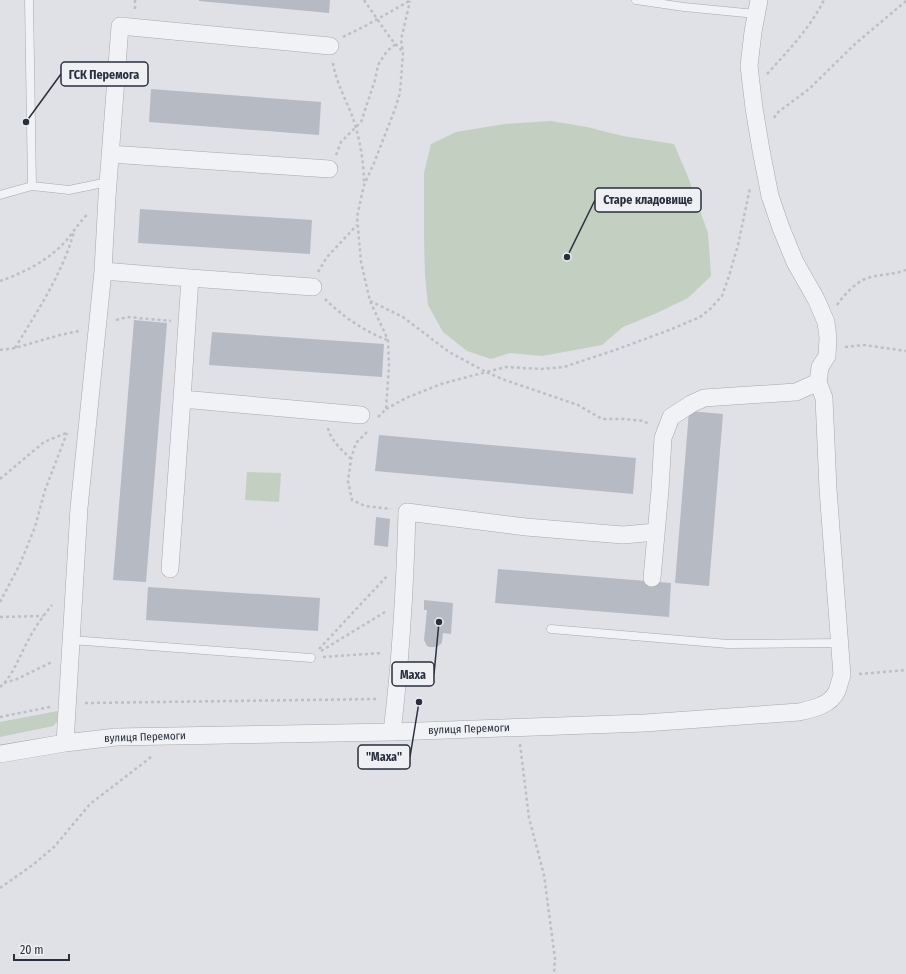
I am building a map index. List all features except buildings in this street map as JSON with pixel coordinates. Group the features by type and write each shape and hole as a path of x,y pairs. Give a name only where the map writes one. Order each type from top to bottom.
{"street":[{"path":"757,7 749,66 761,150 770,196 781,228 796,262 816,299 827,330 827,356 820,367 818,382 824,398 828,489 842,675"},
{"path":"65,743 79,508 103,271 120,26 330,46"},
{"path":"110,154 328,169"},
{"path":"103,271 313,287"},
{"path":"170,569 190,278"},
{"path":"652,578 663,438 671,418 691,404 704,398 796,392 818,382"},
{"path":"182,399 324,412 369,421"},
{"path":"392,732 404,600 407,512 526,526 622,535 656,532"},
{"name":"вулиця Перемоги","path":"0,754 65,743 116,737 392,732 645,723 799,712 816,708 828,702 837,692 842,675"}],"lane":[{"path":"29,0 32,186"},
{"path":"636,0 684,7 757,7"},
{"path":"0,195 32,186 69,190 108,189"},
{"path":"551,629 728,644 840,643"},
{"path":"71,647 311,658"}],"path":[{"path":"364,0 403,52"},
{"path":"752,87 764,78 793,46 818,13 824,0"},
{"path":"364,185 364,168 352,114 334,73 330,46 339,39 411,1"},
{"path":"386,409 389,366 388,340 370,301 361,262 357,217 364,185 374,163 400,93 403,52 402,40 411,1"},
{"path":"770,124 777,114 809,89 855,44 906,1"},
{"path":"328,169 342,142 361,122 375,80 378,65 387,51 396,44"},
{"path":"407,512 365,506 352,500 348,481 351,459 356,443 365,434 369,421 386,409 406,398 441,384 506,367 541,369 564,367 618,349 700,317 722,296 738,245 747,197 751,184"},
{"path":"0,282 32,268 62,245 108,189"},
{"path":"358,225 327,257 319,270 313,287 333,307 351,320 373,335 388,340"},
{"path":"15,348 47,296 68,253 75,230"},
{"path":"906,270 899,273 865,279 846,293 831,313 827,330 834,348 864,345 906,351"},
{"path":"370,301 404,317 449,352 486,372 578,406 602,419 644,420 663,438"},
{"path":"324,412 329,435 351,459"},
{"path":"0,479 44,442 67,433 45,490 35,528 20,564 0,602"},
{"path":"311,658 406,556"},
{"path":"311,658 404,600"},
{"path":"4,684 29,638 43,616 52,606"},
{"path":"0,617 43,616"},
{"path":"0,686 17,680 71,647"},
{"path":"311,658 400,652"},
{"path":"842,675 906,670"},
{"path":"0,717 67,703 396,699"},
{"path":"518,727 530,818 544,874 555,959 554,974"},
{"path":"0,888 34,864 55,846 90,804 146,761 171,736"}],"green space":[{"path":"551,121 587,127 623,136 674,144 688,177 708,233 711,276 688,298 623,327 602,345 542,356 510,353 491,359 467,351 443,332 428,305 425,276 424,173 431,144 456,132 505,124"},
{"path":"247,472 281,473 279,502 245,500"},
{"path":"58,711 57,722 53,726 0,737 0,722"}],"place":[{"name":"ГСК Перемога","path":"26,122"},
{"name":"Старе кладовище","path":"567,257"},
{"name":"Маха","path":"439,622"},
{"name":"\"Маха\"","path":"419,702"}]}
